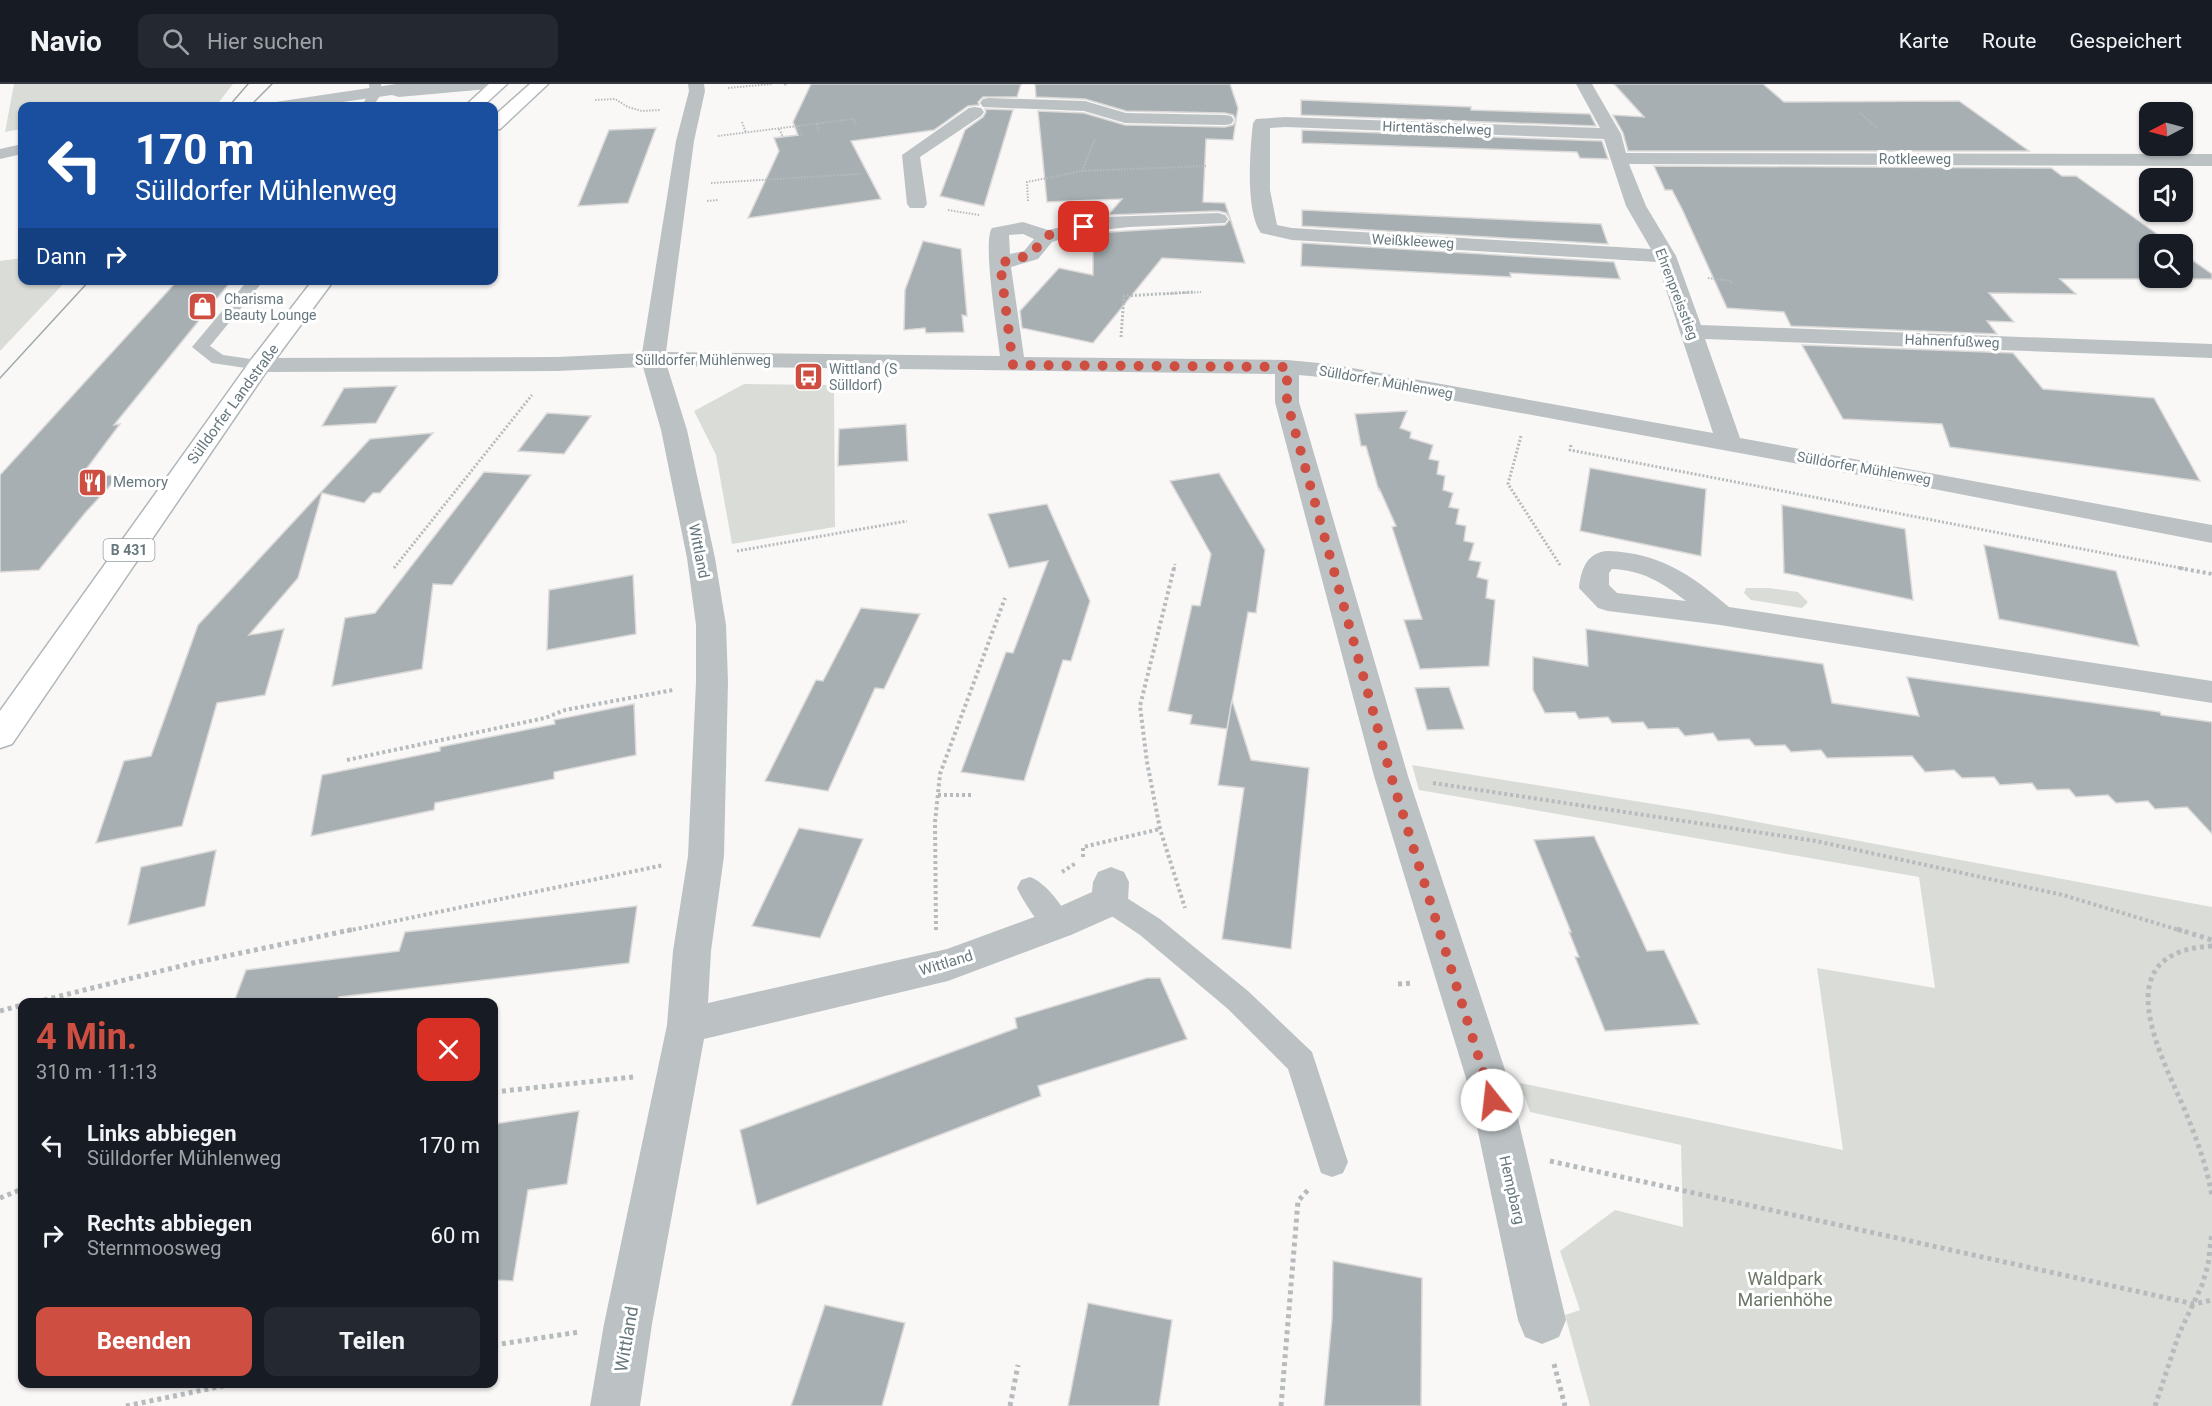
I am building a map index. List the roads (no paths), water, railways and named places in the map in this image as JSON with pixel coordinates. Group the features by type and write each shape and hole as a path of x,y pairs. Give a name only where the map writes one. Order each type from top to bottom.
{"main road":[{"path":"478,102 499,84"},
{"path":"498,121 540,84"},
{"name":"Sülldorfer Landstraße","path":"0,736 259,365 320,285"}],"street":[{"path":"373,95 421,84"},
{"path":"315,102 488,84"},
{"name":"Ehrenpreisstieg","path":"1584,84 1612,134 1618,158 1636,206 1666,256 1729,444"},
{"name":"Wittland","path":"615,1406 628,1324 687,1025 692,951 706,856 712,682 711,625 701,558 674,430 653,358 685,141 696,94"},
{"path":"950,110 988,98 1085,106 1125,118 1225,120"},
{"path":"917,204 911,155 988,98"},
{"name":"Hirtentäschelweg","path":"1262,123 1612,134"},
{"name":"Weißkleeweg","path":"1262,123 1259,147 1261,204 1268,229 1292,234 1666,256"},
{"path":"0,154 18,149"},
{"name":"Rotkleeweg","path":"1618,158 2212,160"},
{"path":"1000,263 1031,255 1045,237 1060,230 1131,222 1218,219"},
{"path":"1013,365 1000,263 999,232 1008,228 1029,229 1045,237"},
{"name":"Hahnenfußweg","path":"1692,332 2212,351"},
{"name":"Sülldorfer Mühlenweg","path":"259,365 557,364 653,358 1013,365 1287,367 1330,371 1574,415 2212,534"},
{"name":"Hempbarg","path":"1287,367 1287,402 1391,776 1489,1085 1542,1320"},
{"path":"1720,615 1694,592 1661,572 1635,562 1605,560 1595,571 1594,588 1608,601 1720,615 2212,692"},
{"name":"Wittland","path":"687,1025 948,965 1058,924 1111,891"}],"lane":[{"path":"253,285 200,347 218,359 259,365"},
{"path":"1030,888 1058,924"},
{"path":"1111,891 1238,1000 1301,1062 1332,1162"}],"tram line":[{"path":"232,102 248,84"},
{"path":"254,102 272,84"},
{"path":"0,378 85,285"}],"place":[{"name":"Charisma Beauty Lounge","path":"203,307"},
{"name":"Wittland (S Sülldorf)","path":"808,377"},
{"name":"Memory","path":"92,482"}],"park label":[{"name":"Waldpark Marienhöhe","path":"1785,1288"}]}
